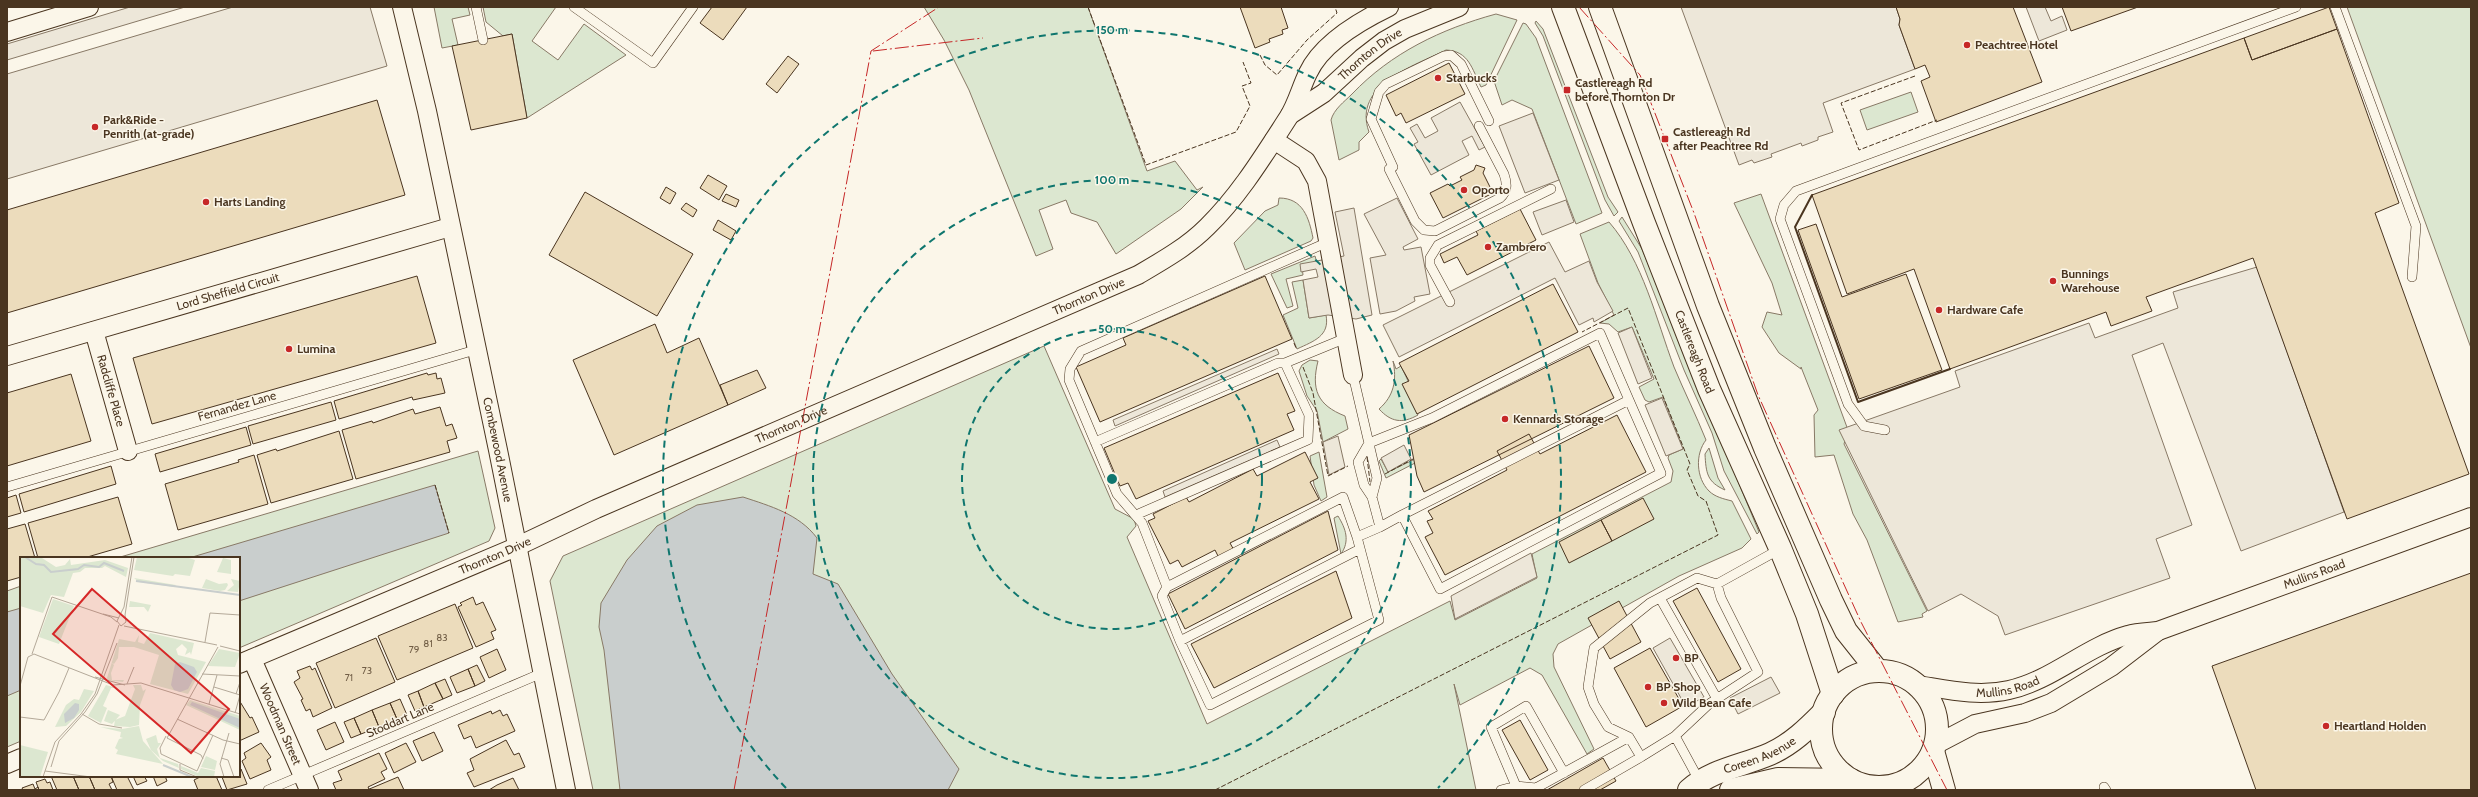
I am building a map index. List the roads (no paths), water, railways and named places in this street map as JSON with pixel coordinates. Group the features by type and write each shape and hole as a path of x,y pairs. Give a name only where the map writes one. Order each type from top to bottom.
{"main road":[{"name":"Castlereagh Road","path":"1563,7 1709,389 1780,548 1807,614 1828,703"},
{"path":"1600,7 1708,306 1765,448 1830,600 1846,631 1878,670"},
{"path":"1934,748 1917,773 1906,780 1882,788 1860,784 1851,780 1831,762 1825,751 1821,731 1828,703 1840,686 1857,675 1878,670 1899,674 1918,685 1932,702 1936,713 1938,724 1934,748 1944,790"},
{"name":"Coreen Avenue","path":"1695,786 1716,771 1770,754 1787,745 1828,703"},
{"name":"Coreen Avenue","path":"1733,790 1778,779 1851,780"}],"street":[{"name":"Combewood Avenue","path":"402,7 427,111 475,350 498,450 516,547 566,790"},
{"name":"Combewood Avenue","path":"415,7 422,52 427,111"},
{"name":"Thornton Drive","path":"246,662 516,547 596,509 1138,275 1174,253 1207,228 1233,198 1274,140 1290,115 1309,71 1328,47 1356,26 1389,7"},
{"name":"Thornton Drive","path":"1290,115 1324,93 1362,58 1384,41 1405,29 1460,7"},
{"path":"7,32 80,8"},
{"path":"1274,140 1297,153 1314,174 1353,376"},
{"name":"Lord Sheffield Circuit","path":"7,356 450,227"},
{"name":"Radcliffe Place","path":"94,331 128,451"},
{"name":"Mullins Road","path":"1918,685 1967,693 2009,690 2037,681 2099,647 2128,635 2158,631 2471,517"},
{"name":"Mullins Road","path":"1934,748 1975,724 2025,713 2052,703 2111,667 2158,631"},
{"name":"Woodman Street","path":"246,662 306,783"},
{"path":"7,764 20,758"}],"lane":[{"path":"476,7 483,40"},
{"path":"574,7 653,63 693,7"},
{"path":"1885,430 1864,426 1848,404 1780,219 1784,205 1796,191 2296,7"},
{"path":"2335,7 2416,226 2412,277"},
{"path":"1479,126 1504,174 1506,180 1505,192 1500,198 1435,231 1424,230 1415,221 1371,119 1379,92 1386,84 1444,56 1451,55 1461,64 1489,121"},
{"path":"1450,302 1430,264 1432,254 1438,245 1551,189"},
{"path":"1168,587 1142,523 1117,494 1069,380 1070,369 1080,351 1328,242"},
{"path":"1380,527 1372,497 1364,485 1358,462 1369,443 1432,418 1600,332 1661,474 1440,589 1402,515"},
{"path":"1095,442 1278,363 1285,363 1346,338"},
{"name":"Fernandez Lane","path":"7,487 475,350"},
{"path":"1136,515 1308,440 1308,415 1285,363"},
{"path":"1353,376 1377,478 1372,497"},
{"path":"1357,537 1380,527 1629,400"},
{"path":"1343,497 1357,537 1379,620 1210,705 1180,641 1162,596 1168,587 1343,497"},
{"path":"1641,757 1630,737 1608,727 1594,704 1588,688 1594,648 1650,603 1696,578 1717,584 1780,548"},
{"path":"1180,641 1360,549"},
{"path":"1584,790 1675,736 1717,699 1758,672 1721,598 1717,584"},
{"path":"1660,598 1717,699"},
{"name":"Stoddart Lane","path":"268,790 306,783 542,673"},
{"path":"1516,786 1491,727 1526,706 1564,773"},
{"path":"1675,736 1695,786"},
{"path":"1501,790 1516,786 1536,788 1630,737"}],"place":[{"name":"Peachtree Hotel","path":"1967,45"},
{"name":"Starbucks","path":"1438,78"},
{"name":"Castlereagh Rd before Thornton Dr","path":"1567,90"},
{"name":"Park&Ride - Penrith (at-grade)","path":"95,127"},
{"name":"Castlereagh Rd after Peachtree Rd","path":"1665,139"},
{"name":"Oporto","path":"1464,190"},
{"name":"Harts Landing","path":"206,202"},
{"name":"Zambrero","path":"1488,247"},
{"name":"Bunnings Warehouse","path":"2053,281"},
{"name":"Hardware Cafe","path":"1939,310"},
{"name":"Lumina","path":"289,349"},
{"name":"Kennards Storage","path":"1505,419"},
{"name":"BP","path":"1676,658"},
{"name":"BP Shop","path":"1648,687"},
{"name":"Wild Bean Cafe","path":"1664,703"},
{"name":"Heartland Holden","path":"2326,726"}]}
